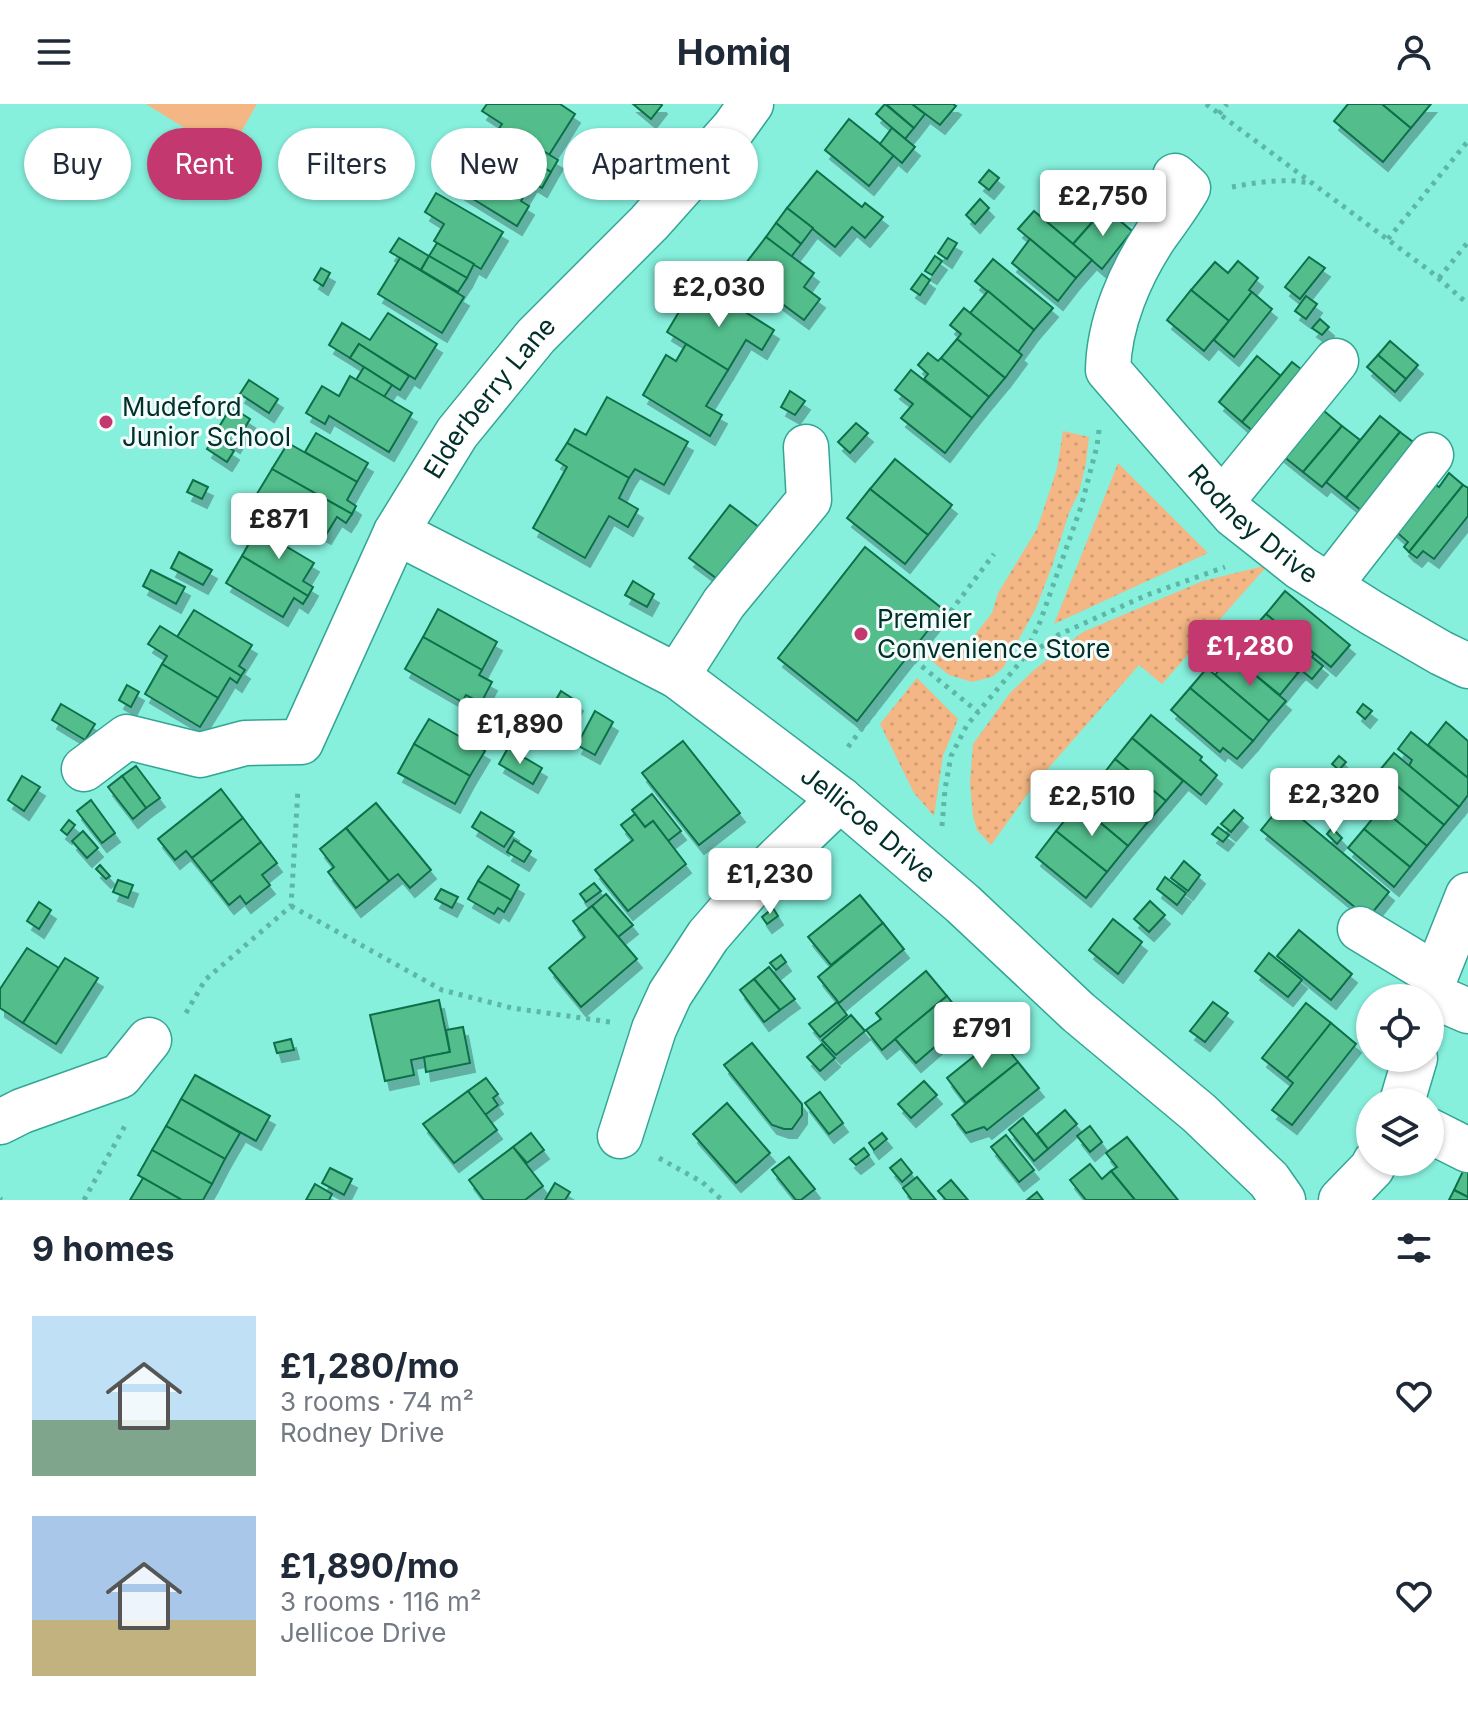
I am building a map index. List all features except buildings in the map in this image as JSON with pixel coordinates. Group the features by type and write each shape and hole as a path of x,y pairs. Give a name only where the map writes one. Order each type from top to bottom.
{"street":[{"name":"Elderberry Lane","path":"301,742 396,532 457,433 536,336 649,223 733,129 751,104"},
{"path":"1108,370 1117,320 1130,282 1180,185"},
{"path":"1222,501 1336,361"},
{"name":"Rodney Drive","path":"1108,370 1234,515 1280,553 1427,645 1468,666"},
{"path":"677,676 724,603 809,500 806,447"},
{"path":"1329,586 1431,455"},
{"name":"Jellicoe Drive","path":"396,532 677,676 840,778 963,904 1078,1012 1199,1113 1269,1180 1283,1200"},
{"path":"84,769 127,737 200,755 245,743 301,742"},
{"path":"620,1136 654,1029 670,994 708,936 840,778"},
{"path":"1444,984 1468,895"},
{"path":"1360,929 1428,984"},
{"path":"0,1122 120,1076 166,1029"},
{"path":"1444,1138 1468,1150"},
{"path":"1341,1200 1364,1176"}],"path":[{"path":"1206,104 1388,239 1468,304"},
{"path":"1219,114 1227,104"},
{"path":"1388,239 1468,141"},
{"path":"1180,185 1273,181 1312,184"},
{"path":"1439,278 1468,242"},
{"path":"942,829 951,756 967,725 1022,660 1040,622 1081,507 1097,446 1108,370"},
{"path":"1022,660 1058,635 1147,595 1200,574 1280,553"},
{"path":"840,778 914,660 994,554"},
{"path":"914,660 978,712"},
{"path":"166,1029 205,980 291,906 301,742"},
{"path":"291,906 442,990 512,1008 654,1029"},
{"path":"620,1136 702,1182 722,1200"}],"shaded area":[{"path":"146,104 257,104 243,128 185,128"},
{"path":"1063,431 1089,437 1086,463 1079,492 1036,608 1003,668 992,677 972,682 949,675 927,657 971,640 992,613 998,593 1037,529 1057,469"},
{"path":"1118,463 1208,553 1054,624"},
{"path":"1268,565 1162,684 1139,665 1037,781 991,845 977,830 973,816 970,783 973,744 1010,693 1083,632 1203,581"},
{"path":"917,678 958,719 943,756 934,816 914,793 880,724"}],"place":[{"name":"Mudeford Junior School","path":"106,422"},
{"name":"Premier Convenience Store","path":"861,634"}]}
